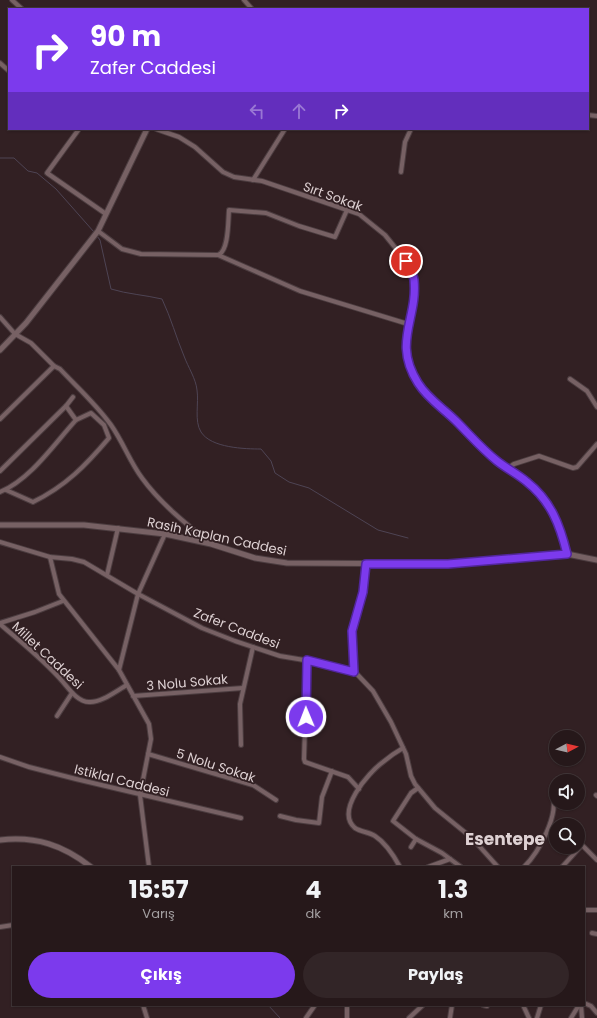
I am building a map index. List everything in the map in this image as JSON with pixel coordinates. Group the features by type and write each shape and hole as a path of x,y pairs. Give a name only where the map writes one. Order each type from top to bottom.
{"street":[{"path":"12,0 21,8"},
{"path":"244,0 251,8"},
{"path":"0,63 8,70"},
{"path":"78,130 47,173 106,214"},
{"path":"0,350 15,334 98,231 147,130"},
{"name":"Sırt Sokak","path":"159,130 179,137 195,147 223,172 262,181 358,214 385,235 406,261 414,282 406,348 410,368 417,382 426,394 456,421 482,448 508,469 526,481 545,499 560,527 567,554"},
{"path":"254,180 283,130"},
{"path":"401,172 406,142 411,130"},
{"path":"218,255 224,251 226,244 229,210 266,213 299,226 335,237 347,210"},
{"path":"98,231 122,249 141,254 218,255 300,291 408,324"},
{"path":"0,318 15,334 31,343 54,366 60,369 111,425 136,470 149,488 186,524 211,544"},
{"path":"0,418 54,366"},
{"path":"570,379 587,391 597,407"},
{"path":"0,471 66,406 73,397"},
{"path":"66,406 76,420"},
{"path":"0,492 12,487 36,465 76,420 91,413 104,426 109,438 84,468 48,495 33,502 6,490"},
{"path":"508,469 514,464 539,456 573,468 577,467 597,444"},
{"name":"Rasih Kaplan Caddesi","path":"0,525 58,524 118,528 165,534 211,544 272,561 366,564 448,564 567,554 596,559"},
{"path":"107,575 118,528"},
{"path":"119,670 138,594 165,534"},
{"name":"Zafer Caddesi","path":"0,542 50,557 77,559 202,628 252,648 280,656 307,660 354,672"},
{"path":"50,557 57,587 63,601 119,670 151,732 140,795 149,866"},
{"path":"366,564 363,592 352,631 354,672 373,691 391,722 403,748 411,776 418,788 435,808 472,838 497,866"},
{"path":"0,623 63,601"},
{"name":"Millet Caddesi","path":"0,623 51,668 72,693 81,700 90,702 100,700 127,685"},
{"path":"241,745 240,704 252,648"},
{"path":"307,660 305,762 348,777 359,789"},
{"name":"3 Nolu Sokak","path":"133,696 243,688"},
{"path":"57,716 72,693"},
{"path":"399,866 393,855 375,836 355,828 348,819 348,813 352,799 359,789 382,762 403,748"},
{"name":"5 Nolu Sokak","path":"148,754 253,785 276,800"},
{"name":"Istiklal Caddesi","path":"0,757 29,767 140,795 241,818"},
{"path":"280,816 296,820 319,822 322,797 332,771"},
{"path":"418,788 407,799 393,821 416,839 460,866"},
{"path":"525,866 538,850 546,834 555,810"},
{"path":"0,840 34,839 69,851 90,866"},
{"path":"411,847 416,839"},
{"path":"563,866 582,845 597,860"},
{"path":"431,866 450,859"},
{"path":"585,910 597,910"},
{"path":"0,927 12,925"},
{"path":"585,1003 591,1006 597,1013"},
{"path":"143,1006 147,1018"},
{"path":"306,1018 314,1006"},
{"path":"347,1006 347,1018"},
{"path":"409,1018 422,1006"},
{"path":"450,1018 452,1006"},
{"path":"523,1006 529,1018"},
{"path":"537,1018 541,1006"},
{"path":"571,1018 579,1006"},
{"path":"580,1006 582,1018"}],"waterway":[{"path":"0,158 14,158 28,171 37,173 56,189 94,232"},
{"path":"97,236 100,240 111,289 162,299 195,382 198,423 201,432 206,437 212,441 229,446 246,449 261,449 271,461 275,473 289,482 309,488 378,530 408,538"},
{"path":"269,1006 280,1018"}],"district":[{"name":"Esentepe","path":"505,839"}],"route":[{"path":"306,717 307,660 354,672 352,631 363,592 366,564 389,565 472,563 508,558 567,554 560,527 545,499 526,481 508,469 482,448 456,421 435,404 417,382 410,368 406,348 406,335 414,291 413,276 406,261"}]}
